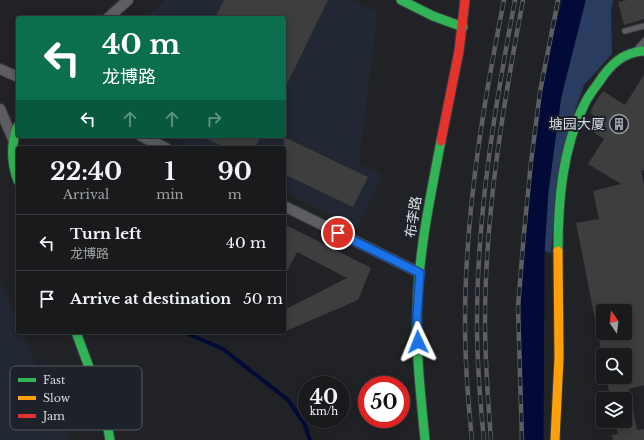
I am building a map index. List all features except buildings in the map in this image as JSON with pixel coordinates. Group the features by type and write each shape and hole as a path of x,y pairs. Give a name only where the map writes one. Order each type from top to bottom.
{"street":[{"path":"110,16 128,0"},
{"path":"401,0 433,16 463,27"},
{"name":"布李路","path":"425,440 419,369 417,315 420,273 432,187 463,27 465,0"},
{"path":"554,440 559,347 558,273 560,212 565,163 579,115 591,89 614,62 623,56 639,52"},
{"path":"0,70 16,76"},
{"path":"0,109 13,139"},
{"path":"16,131 13,139 12,161 16,174"},
{"path":"145,138 162,146"},
{"path":"286,207 420,273"},
{"path":"77,334 89,366"},
{"path":"108,430 110,440"}],"lane":[{"path":"625,31 644,26"},
{"path":"639,52 644,41"}],"shaded area":[{"path":"165,0 353,0 378,12 359,163 383,175 357,228 286,193 286,146 188,146 172,138 286,138 286,16 147,16"},
{"path":"583,0 613,0 611,10 612,54 584,85 566,136 556,193 551,253 539,249 558,113"},
{"path":"0,281 16,317 16,334 23,334 37,366 10,366 10,430 65,430 69,440 0,440"}],"waterway":[{"path":"532,440 533,254 537,191 550,95 574,0"},
{"path":"189,334 223,349 288,400 304,423 310,440"}],"railway":[{"path":"472,440 465,337 468,241 482,120 504,0"},
{"path":"484,440 477,337 480,241 488,160 515,0"},
{"path":"491,440 485,337 488,241 496,160 523,0"},
{"path":"522,440 518,307 524,233 540,92 558,0"}],"traffic: fast":[{"path":"401,0 433,16 463,27"},
{"path":"558,251 560,195 566,157 577,120 588,97 608,70 623,57 636,52 644,51"},
{"path":"16,131 12,154 16,174"},
{"path":"425,440 417,345 418,291 425,227 441,141"},
{"path":"77,334 89,366"},
{"path":"108,430 110,440"}],"traffic: slow":[{"path":"555,440 559,358 558,251"}],"traffic: jam":[{"path":"441,141 459,51 465,0"}],"place":[{"name":"塘园大厦","path":"619,124"}],"route":[{"path":"338,233 420,273 417,315 418,342"}]}
